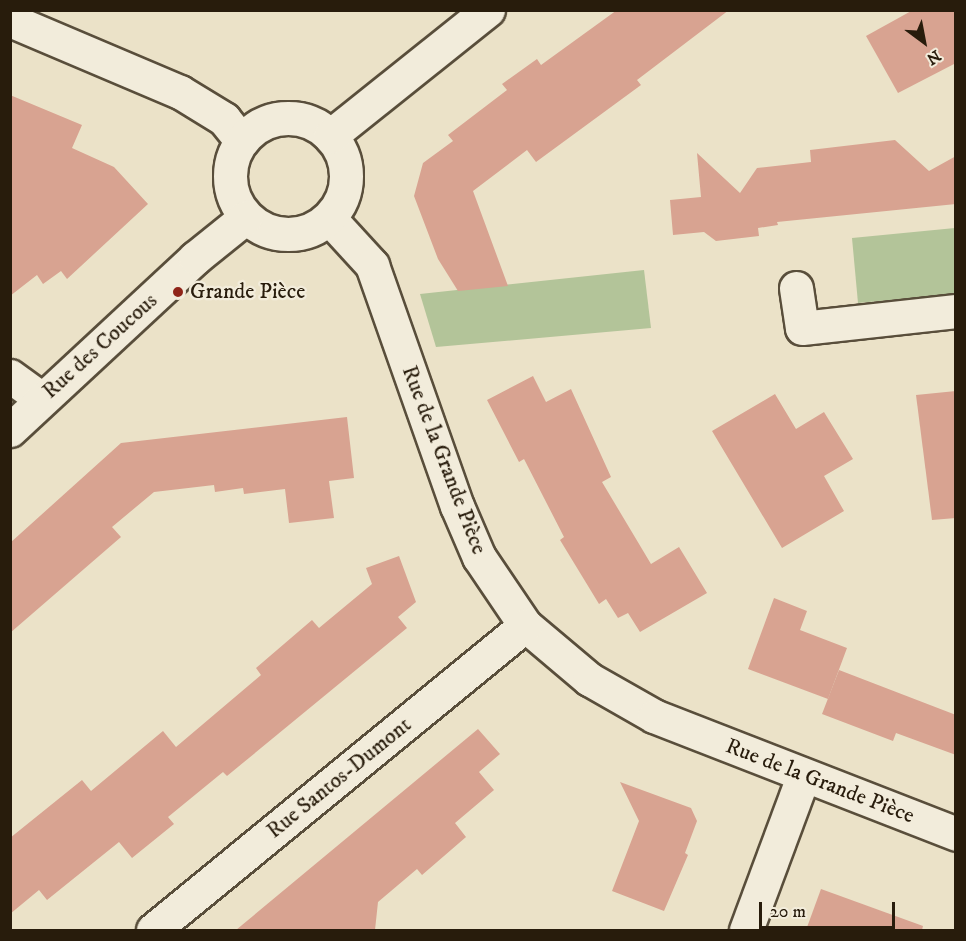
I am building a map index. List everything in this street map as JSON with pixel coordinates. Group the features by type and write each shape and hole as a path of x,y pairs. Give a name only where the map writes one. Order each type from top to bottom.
{"street":[{"path":"330,136 488,10"},
{"path":"10,20 180,92 224,119 242,141"},
{"path":"284,118 306,121 330,136 342,156 346,176 341,201 328,218 314,229 290,234 268,231 246,217 236,202 230,180 233,158 242,141 261,124 284,118"},
{"name":"Rue des Coucous","path":"10,430 246,217"},
{"name":"Rue de la Grande Pièce","path":"328,218 372,266 457,506 479,557 525,626 589,679 654,716 803,777 956,834"},
{"path":"796,288 802,328 956,311"},
{"path":"10,376 42,399"},
{"name":"Rue Santos-Dumont","path":"153,930 525,626"},
{"path":"746,930 803,777"}],"green space":[{"path":"955,228 955,294 858,303 852,238"},
{"path":"644,270 651,328 436,347 420,294"}],"building":[{"path":"617,10 729,10 637,80 641,85 536,162 527,150 473,191 508,286 458,291 438,259 414,196 423,163 453,141 448,135 507,90 502,84 537,59 541,65"},
{"path":"913,10 956,10 956,63 898,93 866,36"},
{"path":"10,95 82,125 72,148 114,167 148,204 67,279 61,271 43,284 37,275 10,296"},
{"path":"895,140 929,171 956,156 956,204 777,222 778,225 758,228 759,236 716,241 704,232 673,235 670,200 701,197 697,153 740,193 757,168 811,162 810,150"},
{"path":"533,376 546,402 571,389 611,477 602,482 651,564 679,547 707,593 640,632 628,613 618,618 606,599 599,604 560,540 564,537 524,459 519,462 487,400"},
{"path":"956,391 956,518 932,520 916,395"},
{"path":"775,394 796,429 824,412 853,459 824,476 844,511 782,548 712,431"},
{"path":"347,417 354,478 329,481 334,518 289,523 285,489 244,494 243,488 215,492 214,485 154,492 112,527 121,537 10,633 10,543 121,443"},
{"path":"399,556 416,602 398,617 407,628 227,776 223,772 168,817 174,824 132,858 119,842 47,900 39,890 10,914 10,838 82,780 91,791 163,731 176,747 261,675 256,668 312,620 319,628 372,584 366,568"},
{"path":"774,598 807,611 800,630 847,648 828,699 748,669"},
{"path":"839,670 956,715 956,755 896,733 893,741 822,714"},
{"path":"478,729 500,754 479,772 494,790 455,823 466,837 422,875 417,869 378,902 375,930 236,930"},
{"path":"620,782 691,808 697,821 685,853 688,855 664,911 612,891 639,821"},
{"path":"821,889 923,926 922,930 806,930"}],"place":[{"name":"Grande Pièce","path":"178,292"}]}
